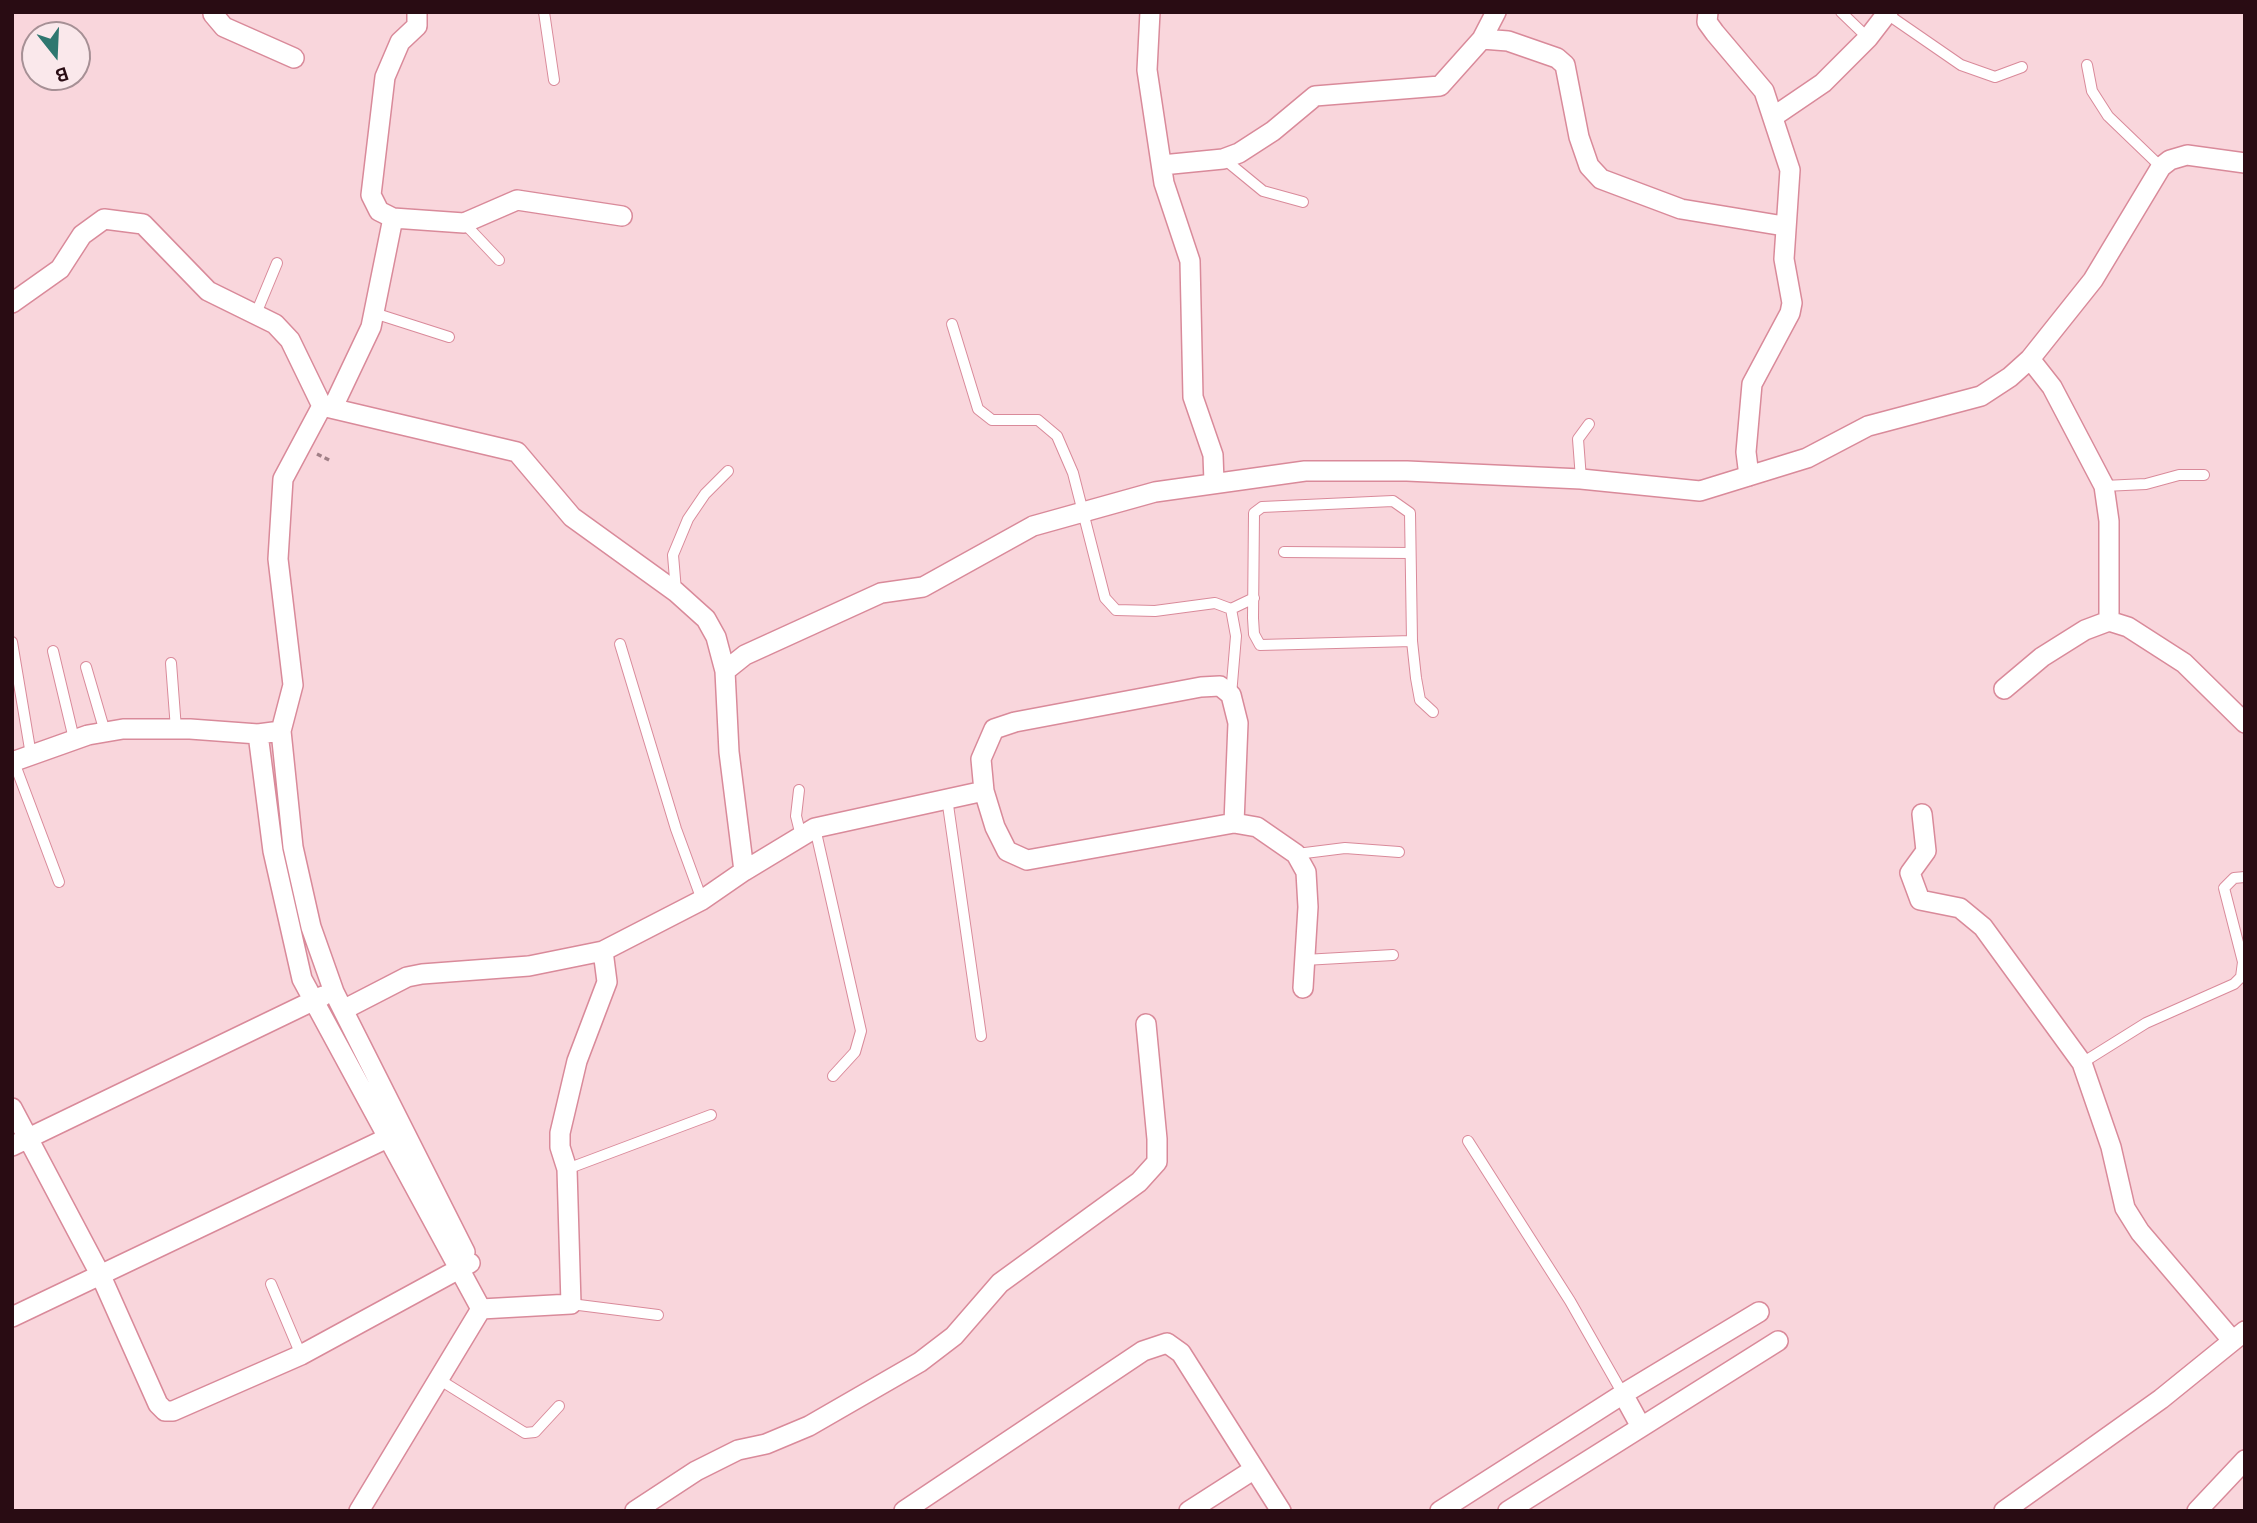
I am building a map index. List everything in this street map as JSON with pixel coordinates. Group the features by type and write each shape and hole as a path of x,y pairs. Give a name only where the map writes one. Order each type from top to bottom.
{"street":[{"path":"417,12 417,26 400,42 385,77 371,195 379,211 393,218 464,223 517,200 622,216"},
{"path":"1150,12 1147,70 1164,183 1190,261 1193,397 1213,455 1214,482"},
{"path":"1162,165 1223,159 1273,131 1315,96 1440,86 1482,38 1496,12"},
{"path":"1708,12 1707,22 1715,33 1759,81 1790,170 1784,226 1784,260 1792,303 1790,313 1752,384 1745,452 1749,476"},
{"path":"210,13 224,27 294,58"},
{"path":"1773,117 1823,83 1868,38 1888,13"},
{"path":"1482,38 1508,41 1557,58 1565,65 1579,137 1589,166 1601,179 1681,209 1784,226"},
{"path":"725,671 745,655 881,593 923,587 1033,526 1155,492 1214,482 1318,471 1407,471 1581,479 1685,492 1700,491 1819,454 1868,426 1980,396 2010,377 2030,359 2092,280 2161,167 2170,160 2188,155 2245,163"},
{"path":"393,218 374,313 328,407 283,480 278,559 293,685 281,732 293,846 311,927 334,992 396,1134 487,1309"},
{"path":"12,303 60,269 82,235 104,219 142,224 208,291 255,317 275,324 290,340 328,407 517,452 572,517 676,592 706,619 716,636 725,671 729,752 744,871"},
{"path":"2030,359 2052,387 2104,486 2109,522 2109,621"},
{"path":"2004,690 2042,657 2085,630 2109,621 2139,633 2184,663 2245,723"},
{"path":"1234,823 1238,723 1231,695 1220,686 1201,687 1015,722 994,729 981,759 984,791 995,827 1007,851 1027,860 1234,823 1257,827 1296,855 1306,872 1308,907 1303,988"},
{"path":"19,759 74,739 105,732 176,729 258,734 281,732"},
{"path":"258,734 273,851 294,947 312,1001 396,1134"},
{"path":"343,1010 407,977 530,966 603,951 702,900 808,832 947,797 984,791"},
{"path":"1922,814 1926,851 1910,873 1920,900 1960,908 1983,927 2082,1063 2111,1147 2125,1208 2148,1241 2238,1336 2161,1399 2004,1511"},
{"path":"273,851 293,846"},
{"path":"487,1309 571,1304 567,1168 560,1147 560,1133 577,1061 607,982 603,951"},
{"path":"20,1142 334,992"},
{"path":"635,1511 738,1450 766,1444 809,1426 920,1362 954,1336 1000,1283 1139,1182 1157,1162 1146,1024"},
{"path":"12,1108 20,1142 101,1276 158,1404 165,1411 173,1411 301,1354 465,1266"},
{"path":"12,1317 396,1134"},
{"path":"359,1511 487,1309"},
{"path":"1440,1511 1623,1394 1759,1312"},
{"path":"1508,1511 1640,1425 1778,1341"},
{"path":"904,1511 1156,1344 1167,1343 1181,1353 1281,1511"},
{"path":"1623,1394 1640,1425"},
{"path":"2197,1511 2245,1460"},
{"path":"1189,1511 1254,1470"}],"lane":[{"path":"544,12 554,80"},
{"path":"1841,12 1868,38"},
{"path":"1888,13 1961,65 1995,77 2022,67"},
{"path":"2087,65 2091,91 2108,116 2161,167"},
{"path":"1223,159 1262,191 1303,202"},
{"path":"464,223 499,260"},
{"path":"255,317 277,263"},
{"path":"374,313 449,337"},
{"path":"952,324 978,409 992,420 1038,421 1057,436 1073,473 1084,510 1105,598 1116,610 1155,611 1215,603 1231,609 1254,598"},
{"path":"1581,479 1578,439 1589,424"},
{"path":"676,592 673,555 683,531 705,494 728,471"},
{"path":"2104,486 2146,484 2179,475 2204,475"},
{"path":"1412,641 1260,645 1254,634 1254,513 1262,507 1393,501 1410,513 1412,641 1420,700 1433,712"},
{"path":"1284,552 1410,552"},
{"path":"1231,609 1236,636 1231,695"},
{"path":"12,642 19,759 59,881"},
{"path":"620,644 676,829 702,900"},
{"path":"54,651 74,739"},
{"path":"171,663 176,729"},
{"path":"86,667 105,732"},
{"path":"799,790 796,816 808,832 861,1031 855,1052 833,1076"},
{"path":"947,797 981,1036"},
{"path":"1296,855 1345,848 1399,852"},
{"path":"2082,1063 2146,1023 2234,984 2241,977 2243,962 2224,888 2234,877 2245,877"},
{"path":"1304,961 1393,955"},
{"path":"567,1168 710,1115"},
{"path":"1468,1142 1570,1301 1623,1394"},
{"path":"271,1284 301,1354"},
{"path":"571,1304 658,1315"},
{"path":"440,1380 525,1433 535,1432 559,1406"}]}
